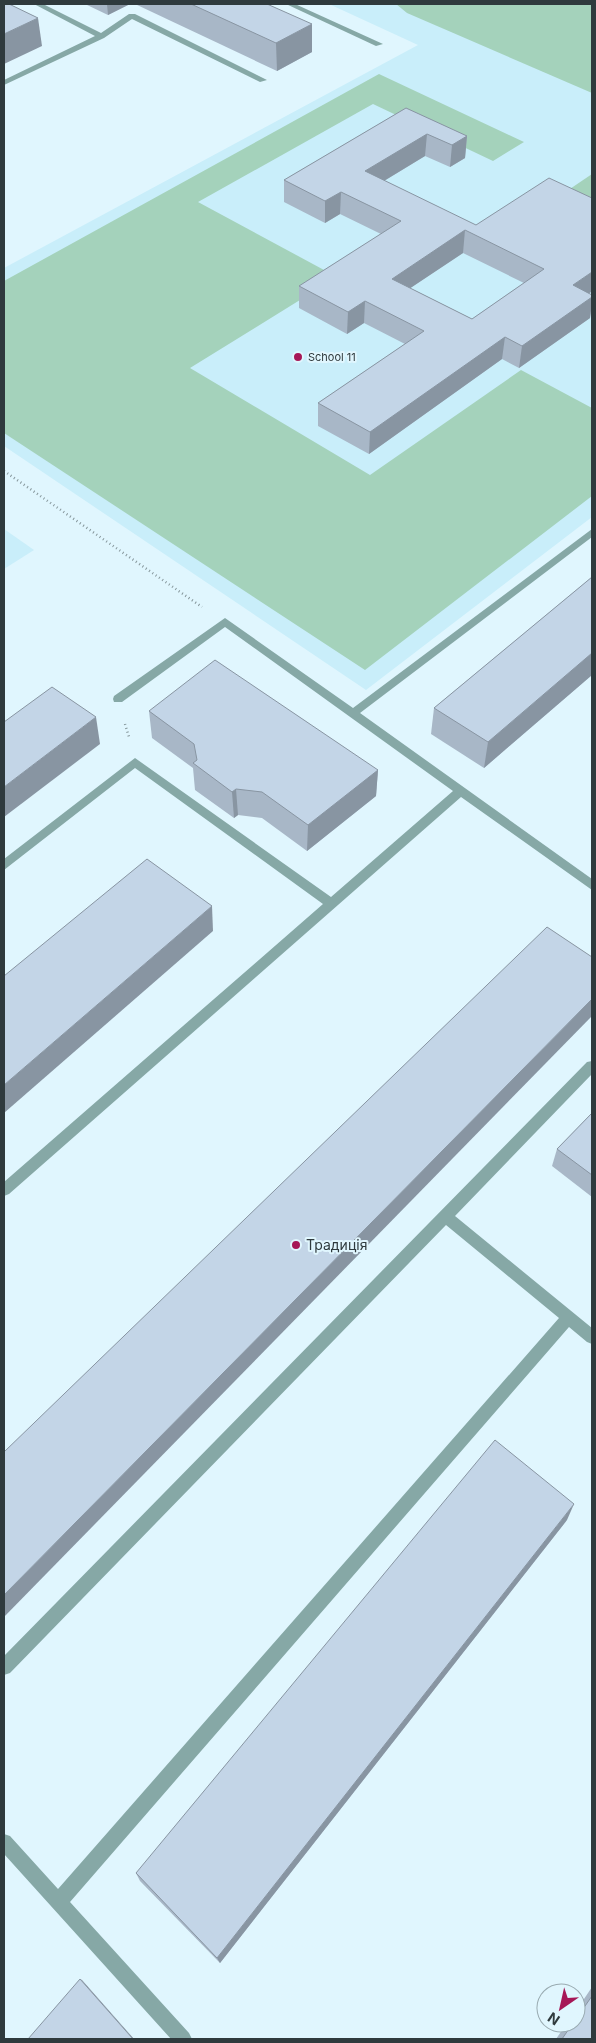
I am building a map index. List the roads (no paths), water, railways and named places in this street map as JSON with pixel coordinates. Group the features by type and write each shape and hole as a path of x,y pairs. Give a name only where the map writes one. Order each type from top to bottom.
{"lane":[{"path":"38,4 101,36"},
{"path":"290,4 379,44"},
{"path":"4,83 101,36 132,16 263,80"},
{"path":"352,714 592,532"},
{"path":"118,699 225,622 592,885"},
{"path":"4,865 135,762 331,904"},
{"path":"4,1190 460,791"},
{"path":"4,1667 592,1066"},
{"path":"444,1216 592,1337"},
{"path":"58,1902 568,1317"},
{"path":"4,1842 183,2039"}],"place":[{"name":"School 11","path":"298,357"},
{"name":"Традиція","path":"296,1245"}]}
